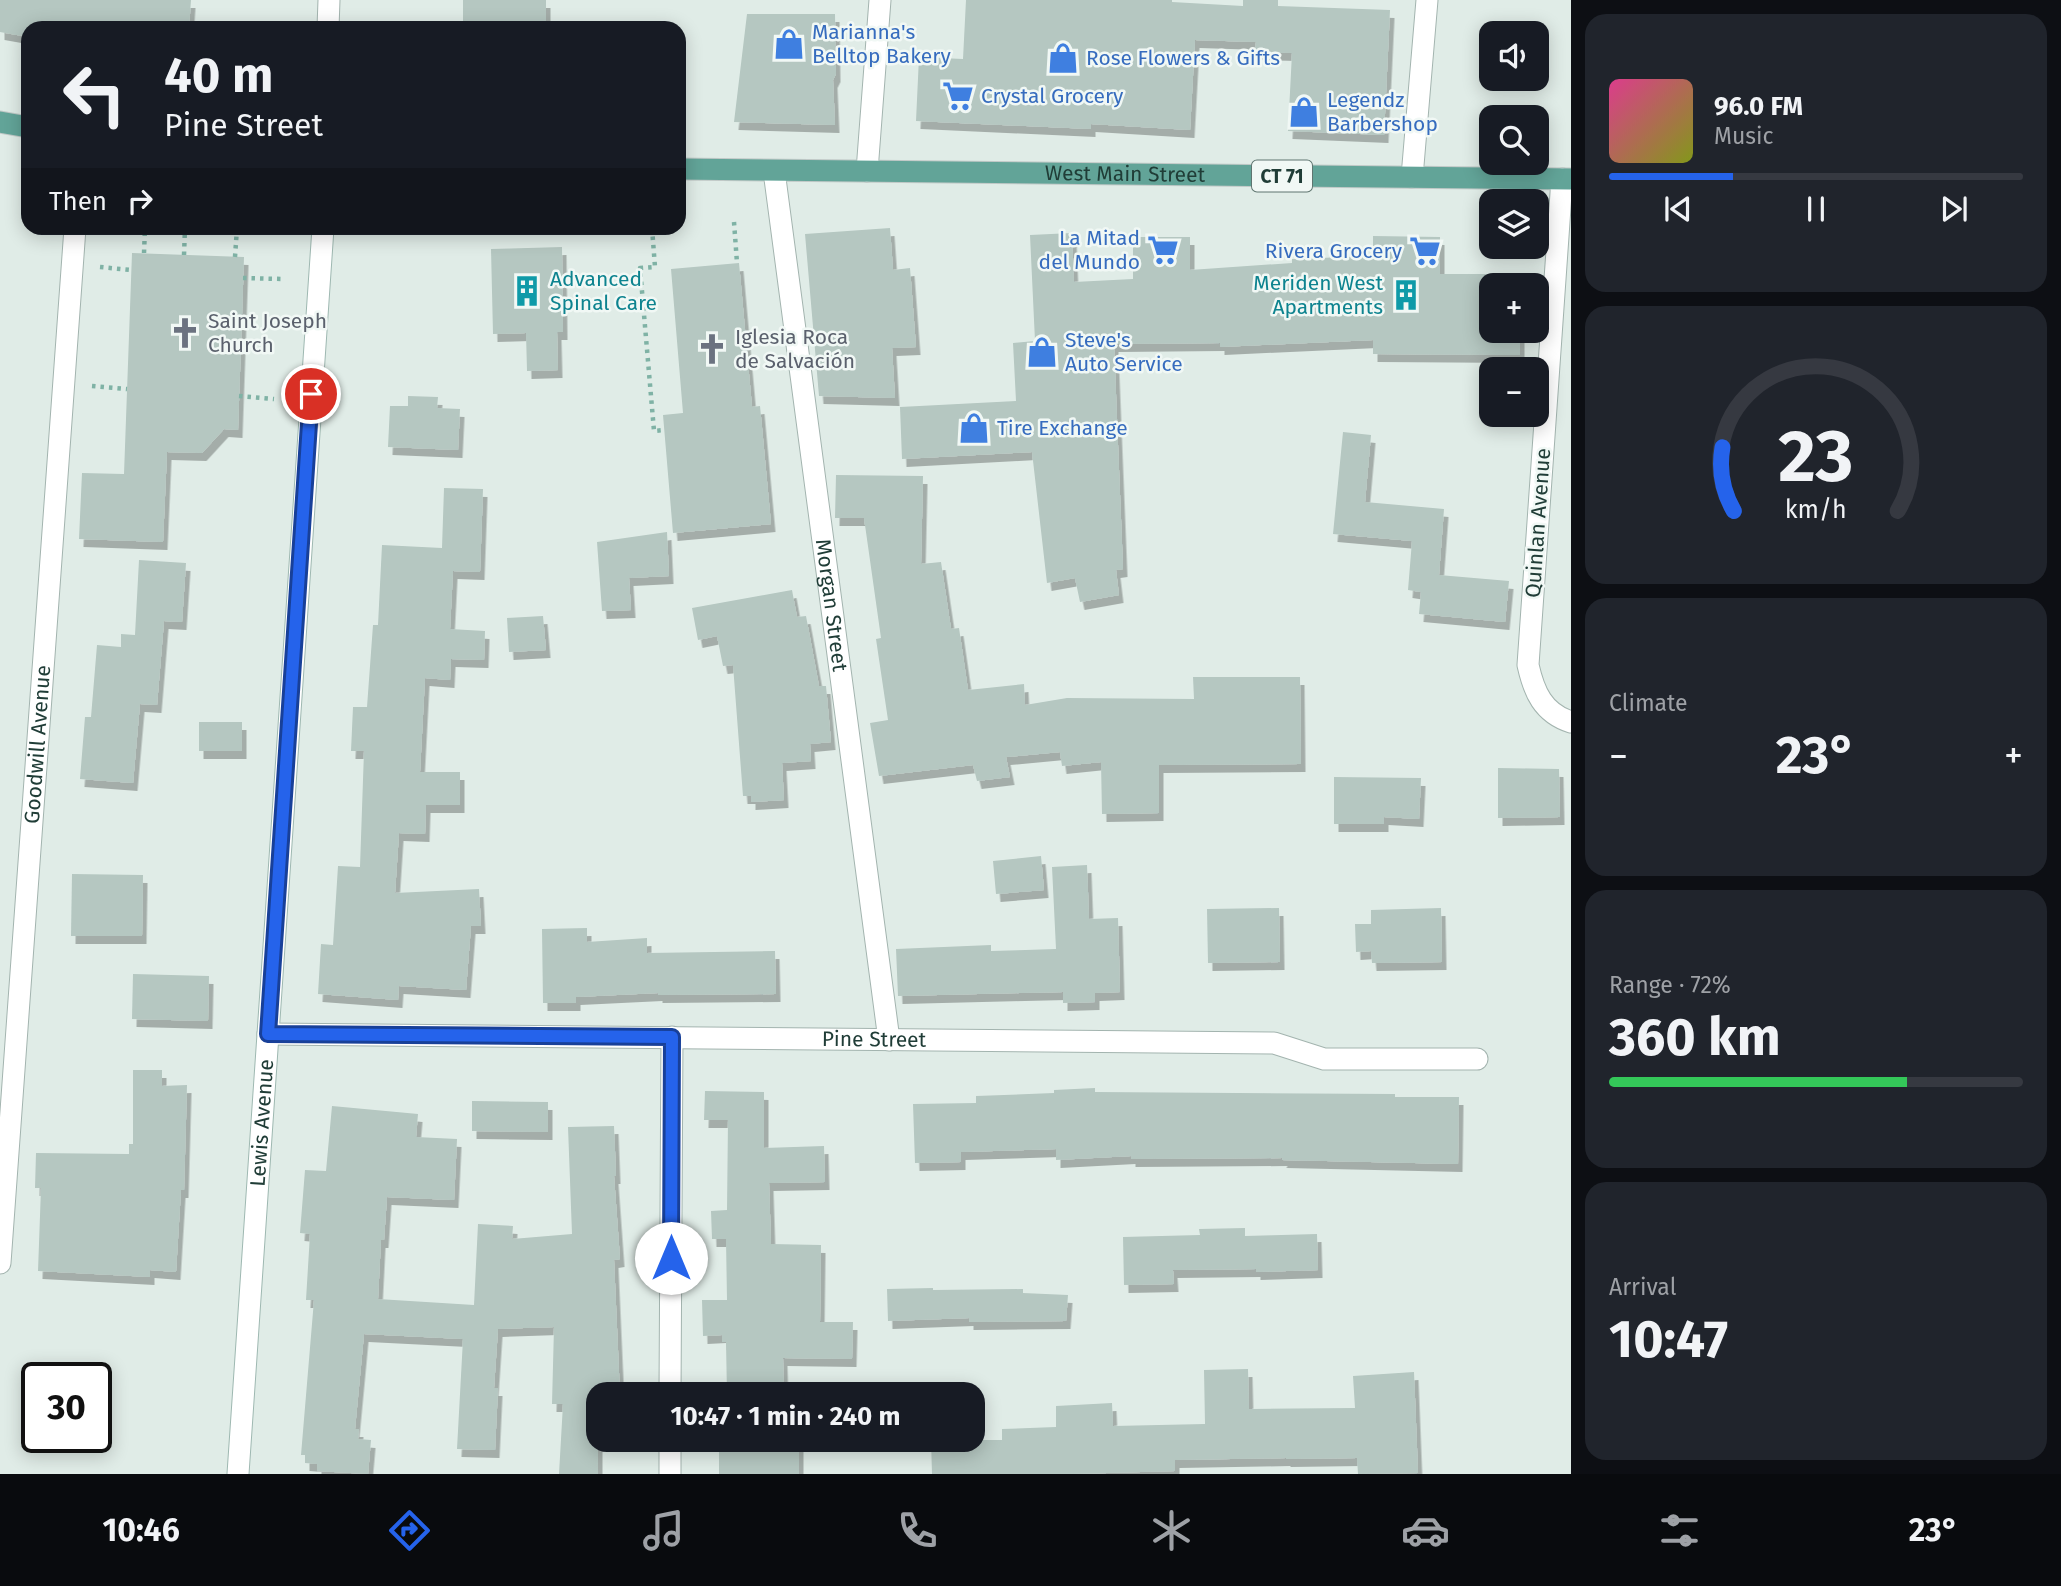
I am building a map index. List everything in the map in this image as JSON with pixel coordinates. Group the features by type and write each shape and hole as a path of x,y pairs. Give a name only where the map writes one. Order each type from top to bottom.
{"main road":[{"path":"0,121 21,126"},
{"name":"West Main Street","path":"686,169 1566,179"}],"street":[{"path":"328,21 329,0"},
{"path":"867,171 880,0"},
{"path":"1412,177 1427,0"},
{"name":"Morgan Street","path":"774,171 889,1040"},
{"name":"Quinlan Avenue","path":"1566,179 1528,665 1533,688 1545,707 1561,719 1571,722"},
{"name":"Goodwill Avenue","path":"0,1263 74,235"},
{"name":"Lewis Avenue","path":"237,1474 323,235"},
{"name":"Pine Street","path":"268,1034 1274,1043 1324,1059 1477,1059"},
{"path":"670,1382 672,1037"},
{"path":"670,1452 670,1474"}],"path":[{"path":"734,222 737,263"},
{"path":"144,253 145,235"},
{"path":"184,255 185,235"},
{"path":"235,257 237,235"},
{"path":"653,235 655,267 640,268 654,431 664,430"},
{"path":"96,267 131,270"},
{"path":"243,278 283,279"},
{"path":"88,386 127,388"},
{"path":"239,396 274,399"}],"building":[{"path":"0,0 191,0 190,21 21,21 21,36 0,32"},
{"path":"463,0 546,0 546,21 463,21"},
{"path":"966,0 1172,0 1243,6 1243,0 1278,0 1278,6 1390,10 1384,135 1288,131 1292,53 1255,52 1256,42 1195,40 1190,130 1091,124 1091,129 916,121 919,57 963,59"},
{"name":"Marianna's Belltop Bakery","path":"747,14 835,14 835,125 734,122"},
{"path":"890,228 893,270 910,268 916,347 892,348 895,398 819,396 805,234"},
{"path":"1072,233 1074,282 1133,279 1133,237 1190,237 1190,270 1292,263 1292,259 1373,256 1373,236 1440,237 1440,274 1479,274 1479,343 1520,343 1520,355 1373,354 1373,340 1220,347 1220,343 1114,344 1123,569 1116,570 1119,595 1080,602 1075,578 1047,583 1032,452 902,459 900,407 1016,401 1013,343 1035,341 1030,235"},
{"name":"Advanced Spinal Care","path":"562,247 563,332 557,332 558,370 527,371 526,333 493,334 491,249"},
{"name":"Saint Joseph Church","path":"132,253 244,257 238,430 224,429 202,453 167,452 163,542 79,539 82,473 124,474"},
{"name":"Iglesia Roca de Salvación","path":"739,263 752,407 760,406 771,524 673,533 663,415 683,413 671,269"},
{"path":"408,396 438,397 437,408 460,409 458,450 388,447 390,406 408,406"},
{"path":"1343,432 1371,435 1365,502 1444,509 1439,575 1509,581 1505,622 1419,614 1421,592 1408,590 1412,541 1333,534"},
{"path":"836,475 923,476 921,564 941,562 951,629 959,628 968,690 1024,684 1025,705 1067,698 1194,699 1193,677 1300,677 1301,764 1159,765 1159,813 1102,814 1101,762 1062,766 1060,752 1006,757 1010,777 977,781 973,765 879,776 870,723 888,720 876,639 881,638 864,518 835,518"},
{"path":"444,488 483,489 480,572 453,571 450,629 485,631 484,660 451,659 450,680 425,678 420,772 460,772 460,805 426,805 425,834 399,833 395,893 479,889 481,926 471,926 466,990 399,986 398,1000 318,994 321,944 333,945 338,866 360,867 364,751 351,751 353,707 367,707 373,625 378,625 382,545 442,548"},
{"path":"667,532 669,576 629,578 631,610 602,611 597,542"},
{"path":"139,560 186,563 182,622 164,621 157,705 140,704 133,783 80,779 85,717 91,717 97,645 121,647 121,634 135,635"},
{"path":"792,590 797,617 806,616 819,686 826,686 831,742 810,744 811,761 782,763 784,800 751,802 751,796 743,796 733,665 723,666 717,636 698,640 692,608"},
{"path":"543,616 546,650 509,652 507,618"},
{"path":"199,722 242,722 242,751 199,751"},
{"path":"1498,768 1559,769 1560,817 1498,818"},
{"path":"1334,777 1421,778 1419,819 1384,817 1384,824 1334,824"},
{"path":"1041,856 1044,890 996,894 993,861"},
{"path":"1087,865 1089,919 1118,918 1120,992 1095,993 1095,1002 1063,1003 1063,992 898,996 896,949 991,945 991,951 1056,949 1052,867"},
{"path":"72,874 143,875 142,936 71,936"},
{"path":"1279,908 1280,962 1208,963 1207,909"},
{"path":"1441,908 1442,962 1372,963 1371,951 1356,952 1355,924 1371,924 1371,910"},
{"path":"587,928 587,942 647,938 647,953 775,951 776,994 658,993 576,997 576,1003 543,1003 542,929"},
{"path":"133,974 209,976 208,1021 132,1019"},
{"path":"133,1070 162,1070 162,1086 187,1085 184,1190 181,1190 176,1272 150,1270 150,1277 38,1271 41,1188 35,1188 36,1153 129,1154 129,1144 133,1144"},
{"path":"1095,1088 1095,1092 1395,1094 1395,1097 1459,1097 1458,1164 1282,1160 1283,1158 1131,1159 1131,1156 1056,1160 1056,1149 961,1152 961,1162 915,1163 913,1104 976,1103 976,1096 1054,1093 1054,1090"},
{"path":"705,1091 764,1092 764,1148 824,1146 825,1182 769,1183 771,1244 821,1245 820,1322 853,1322 852,1359 783,1358 784,1382 727,1382 726,1342 722,1342 722,1335 703,1336 702,1300 727,1300 726,1239 712,1239 711,1211 727,1210 728,1120 704,1120"},
{"path":"472,1101 548,1102 548,1132 472,1131"},
{"path":"332,1106 418,1114 416,1137 457,1139 454,1200 387,1197 384,1240 381,1240 378,1299 474,1305 478,1224 513,1226 512,1239 572,1234 568,1127 614,1126 614,1176 620,1259 614,1260 619,1382 586,1382 586,1452 598,1452 598,1474 559,1474 563,1404 552,1404 554,1327 498,1329 494,1388 498,1388 495,1450 457,1449 463,1339 364,1334 355,1429 359,1429 358,1439 371,1440 368,1474 317,1471 317,1464 305,1463 305,1455 301,1455 314,1300 306,1300 310,1234 300,1233 305,1170 326,1171"},
{"path":"1245,1228 1245,1236 1317,1234 1318,1270 1173,1270 1174,1284 1124,1285 1123,1237 1200,1235 1199,1229"},
{"path":"887,1289 1023,1289 1023,1293 1068,1295 1066,1321 969,1322 969,1318 888,1321"},
{"path":"1248,1369 1249,1409 1355,1408 1353,1376 1414,1372 1418,1473 1358,1474 1357,1458 1286,1458 1175,1460 1175,1471 932,1474 931,1452 985,1452 985,1440 1002,1440 1002,1429 1056,1427 1056,1406 1112,1403 1113,1426 1205,1424 1204,1370"},
{"path":"719,1452 799,1452 799,1474 719,1474"}],"place":[{"name":"Marianna's Belltop Bakery","path":"789,44"},
{"name":"Rose Flowers & Gifts","path":"1063,58"},
{"name":"Crystal Grocery","path":"958,96"},
{"name":"Legendz Barbershop","path":"1304,112"},
{"name":"La Mitad del Mundo","path":"1163,250"},
{"name":"Rivera Grocery","path":"1425,251"},
{"name":"Advanced Spinal Care","path":"527,291"},
{"name":"Meriden West Apartments","path":"1406,295"},
{"name":"Saint Joseph Church","path":"185,333"},
{"name":"Iglesia Roca de Salvación","path":"712,349"},
{"name":"Steve's Auto Service","path":"1042,352"},
{"name":"Tire Exchange","path":"974,428"}],"route":[{"path":"311,394 268,1034 672,1037 671,1258"}]}
